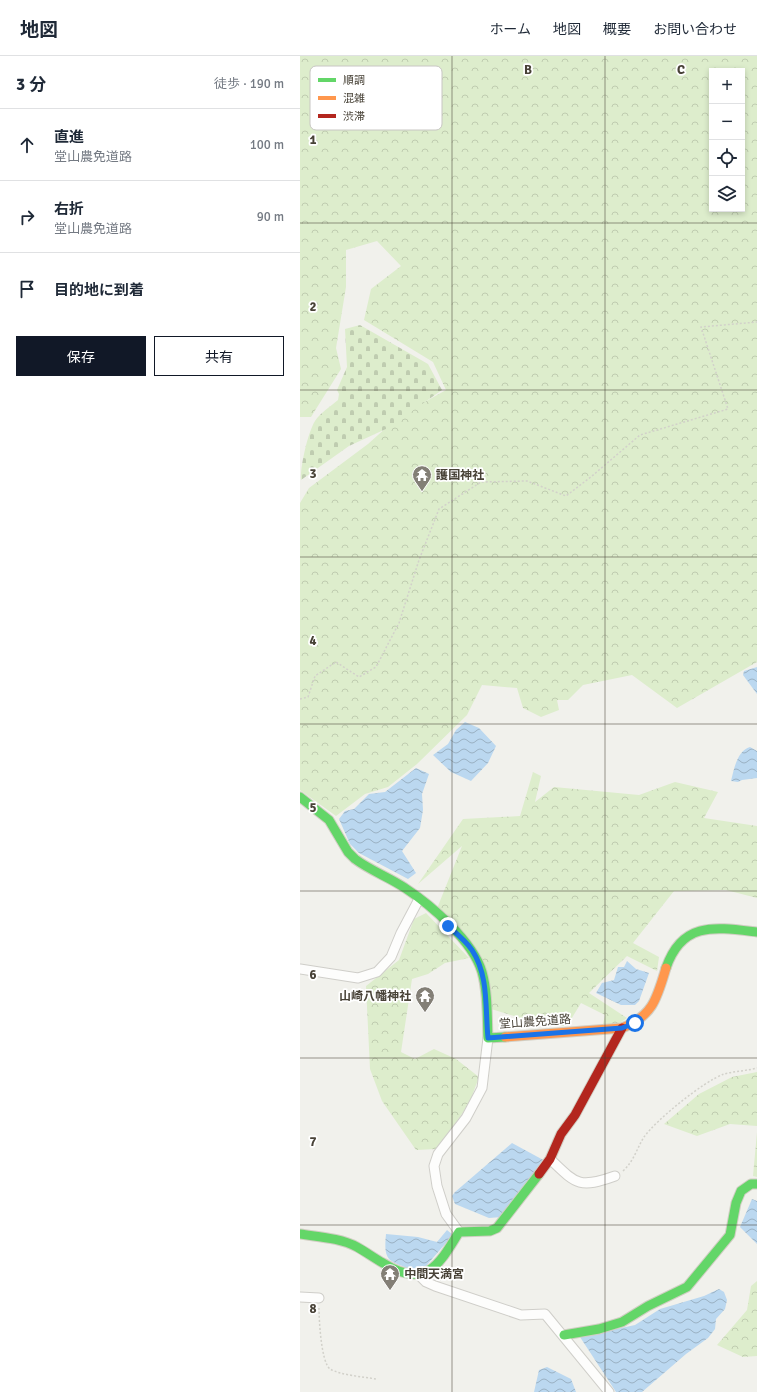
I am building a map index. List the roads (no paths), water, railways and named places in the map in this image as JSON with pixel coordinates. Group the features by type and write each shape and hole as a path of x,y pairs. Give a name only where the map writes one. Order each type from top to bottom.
{"street":[{"name":"堂山農免道路","path":"300,797 325,815 333,824 348,852 354,859 380,876 409,890 471,949 479,962 485,987 488,1038 622,1028 635,1023 648,1014 655,1003 660,994 667,962 678,944 686,937 696,932 707,930 757,932"},
{"path":"300,969 358,978 378,972 391,957 401,933 419,899"},
{"path":"459,1232 490,1231 497,1228 550,1159 561,1134 575,1116 622,1028"},
{"path":"459,1232 446,1214 437,1186 434,1166 438,1154 466,1118 482,1088 488,1038"},
{"path":"550,1159 573,1181 594,1182 615,1176"},
{"path":"564,1336 599,1329 622,1322 636,1316 648,1306 687,1287 730,1235 736,1203 741,1191 751,1184 757,1184"},
{"path":"300,1234 356,1246 391,1268 404,1274 420,1276 431,1270 440,1260 459,1232"},
{"path":"420,1276 426,1282 435,1286 521,1315 545,1314 609,1392"},
{"path":"300,1297 319,1298"}],"water":[{"path":"757,667 757,694 743,675 744,671"},
{"path":"465,722 479,728 496,746 488,763 471,781 451,772 433,755 448,744 456,730"},
{"path":"750,747 757,751 757,778 738,782 731,781 739,756"},
{"path":"416,768 429,774 422,794 423,810 420,828 402,851 416,873 408,879 359,853 350,844 339,819 345,811 354,809 369,794 385,792"},
{"path":"627,961 636,969 649,973 639,1001 635,1005 621,1005 596,993 602,983 614,980 618,967 624,967"},
{"path":"512,1143 547,1162 502,1217 489,1218 455,1204 452,1196 455,1192"},
{"path":"752,1199 757,1201 757,1244 740,1227"},
{"path":"447,1230 453,1235 426,1266 414,1271 390,1260 387,1256 385,1244 386,1234 418,1237 437,1242"},
{"path":"719,1289 724,1292 727,1300 725,1309 716,1319 715,1329 708,1338 686,1354 642,1392 616,1392 580,1337 635,1325 660,1309 704,1296"},
{"path":"547,1367 571,1379 576,1392 534,1392 539,1370"}],"place":[{"name":"護国神社","path":"422,492"},
{"name":"山崎八幡神社","path":"425,1013"},
{"name":"中間天満宮","path":"390,1291"}]}
